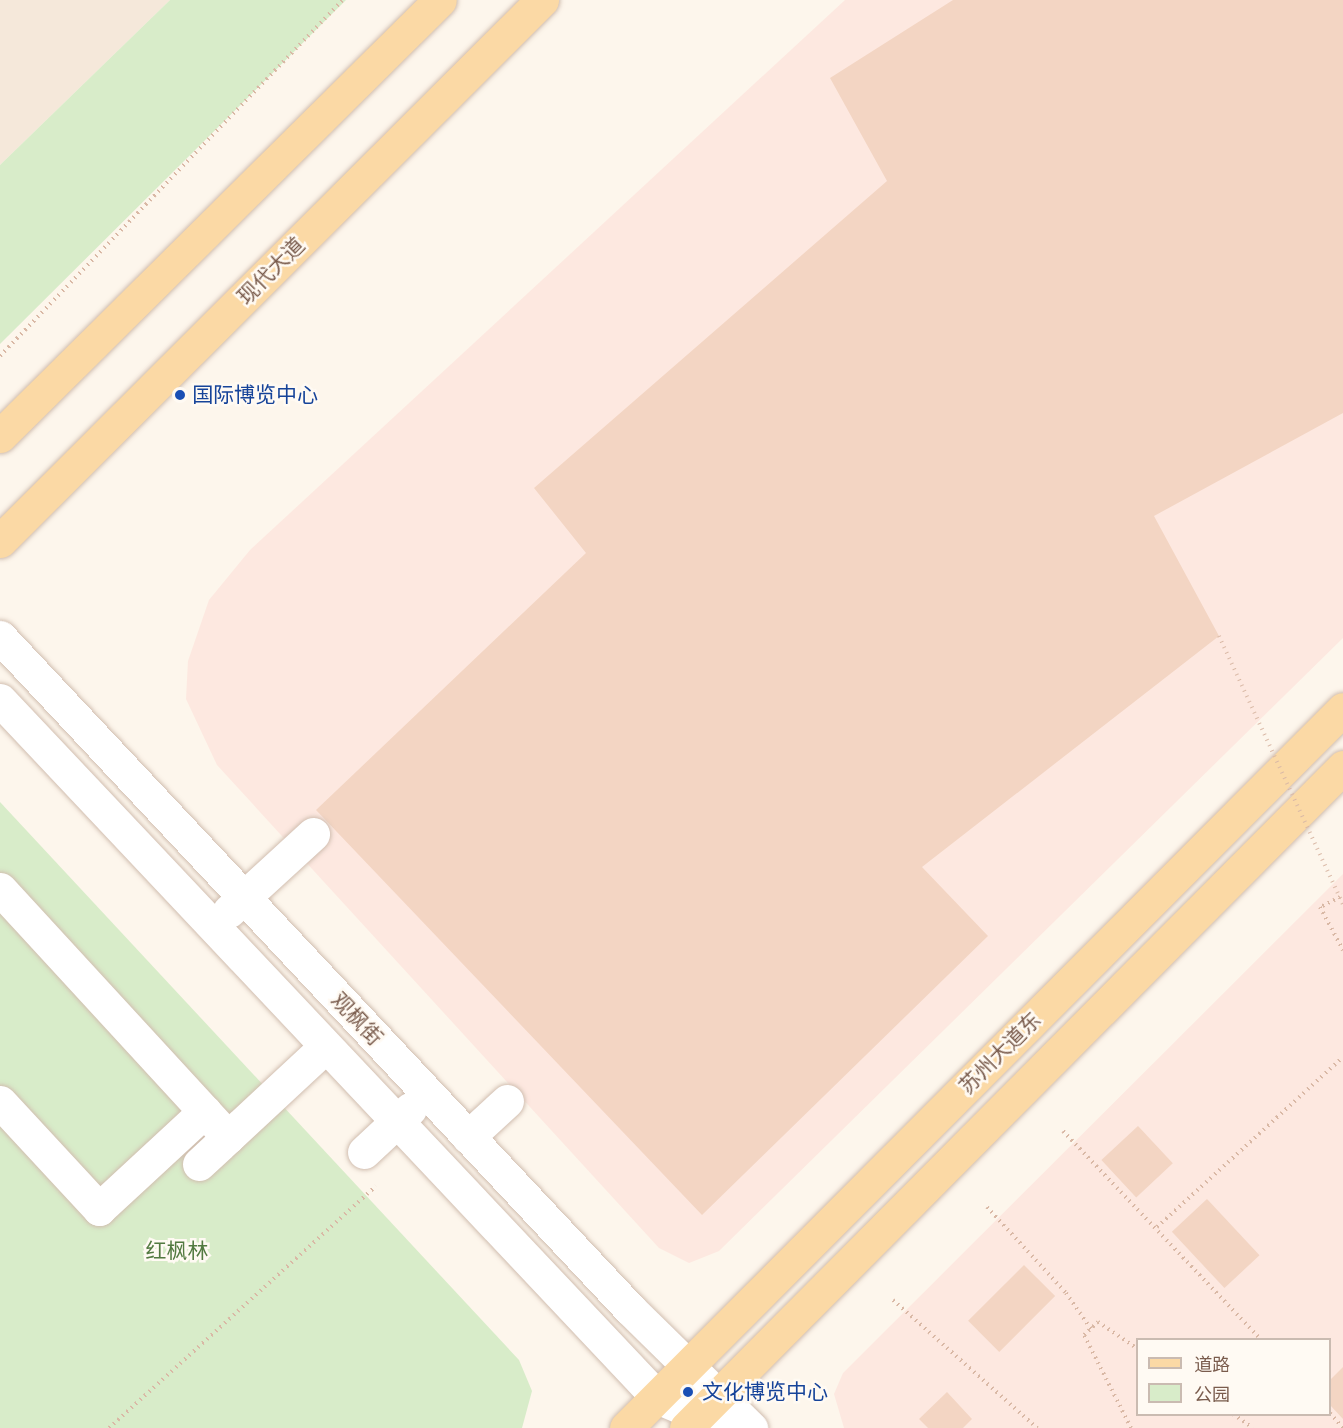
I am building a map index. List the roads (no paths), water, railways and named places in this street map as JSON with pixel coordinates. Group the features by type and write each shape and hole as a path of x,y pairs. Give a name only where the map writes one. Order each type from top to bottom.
{"main road":[{"path":"0,436 440,0"},
{"name":"现代大道","path":"0,541 542,0"},
{"name":"苏州大道东","path":"626,1428 1343,709"},
{"name":"苏州大道东","path":"704,1417 1343,767"}],"street":[{"name":"观枫街","path":"0,637 686,1368 704,1417"},
{"name":"观枫街","path":"0,700 394,1122 657,1397 704,1417"},
{"path":"212,926 313,834"},
{"path":"0,889 228,1137"},
{"path":"199,1164 325,1047"},
{"path":"364,1152 426,1093"},
{"path":"468,1137 507,1101"},
{"path":"0,1102 99,1209 205,1112"},
{"path":"704,1417 751,1428"}],"place":[{"name":"国际博览中心","path":"180,395"},
{"name":"文化博览中心","path":"688,1392"}],"park label":[{"name":"红枫林","path":"177,1251"}]}
